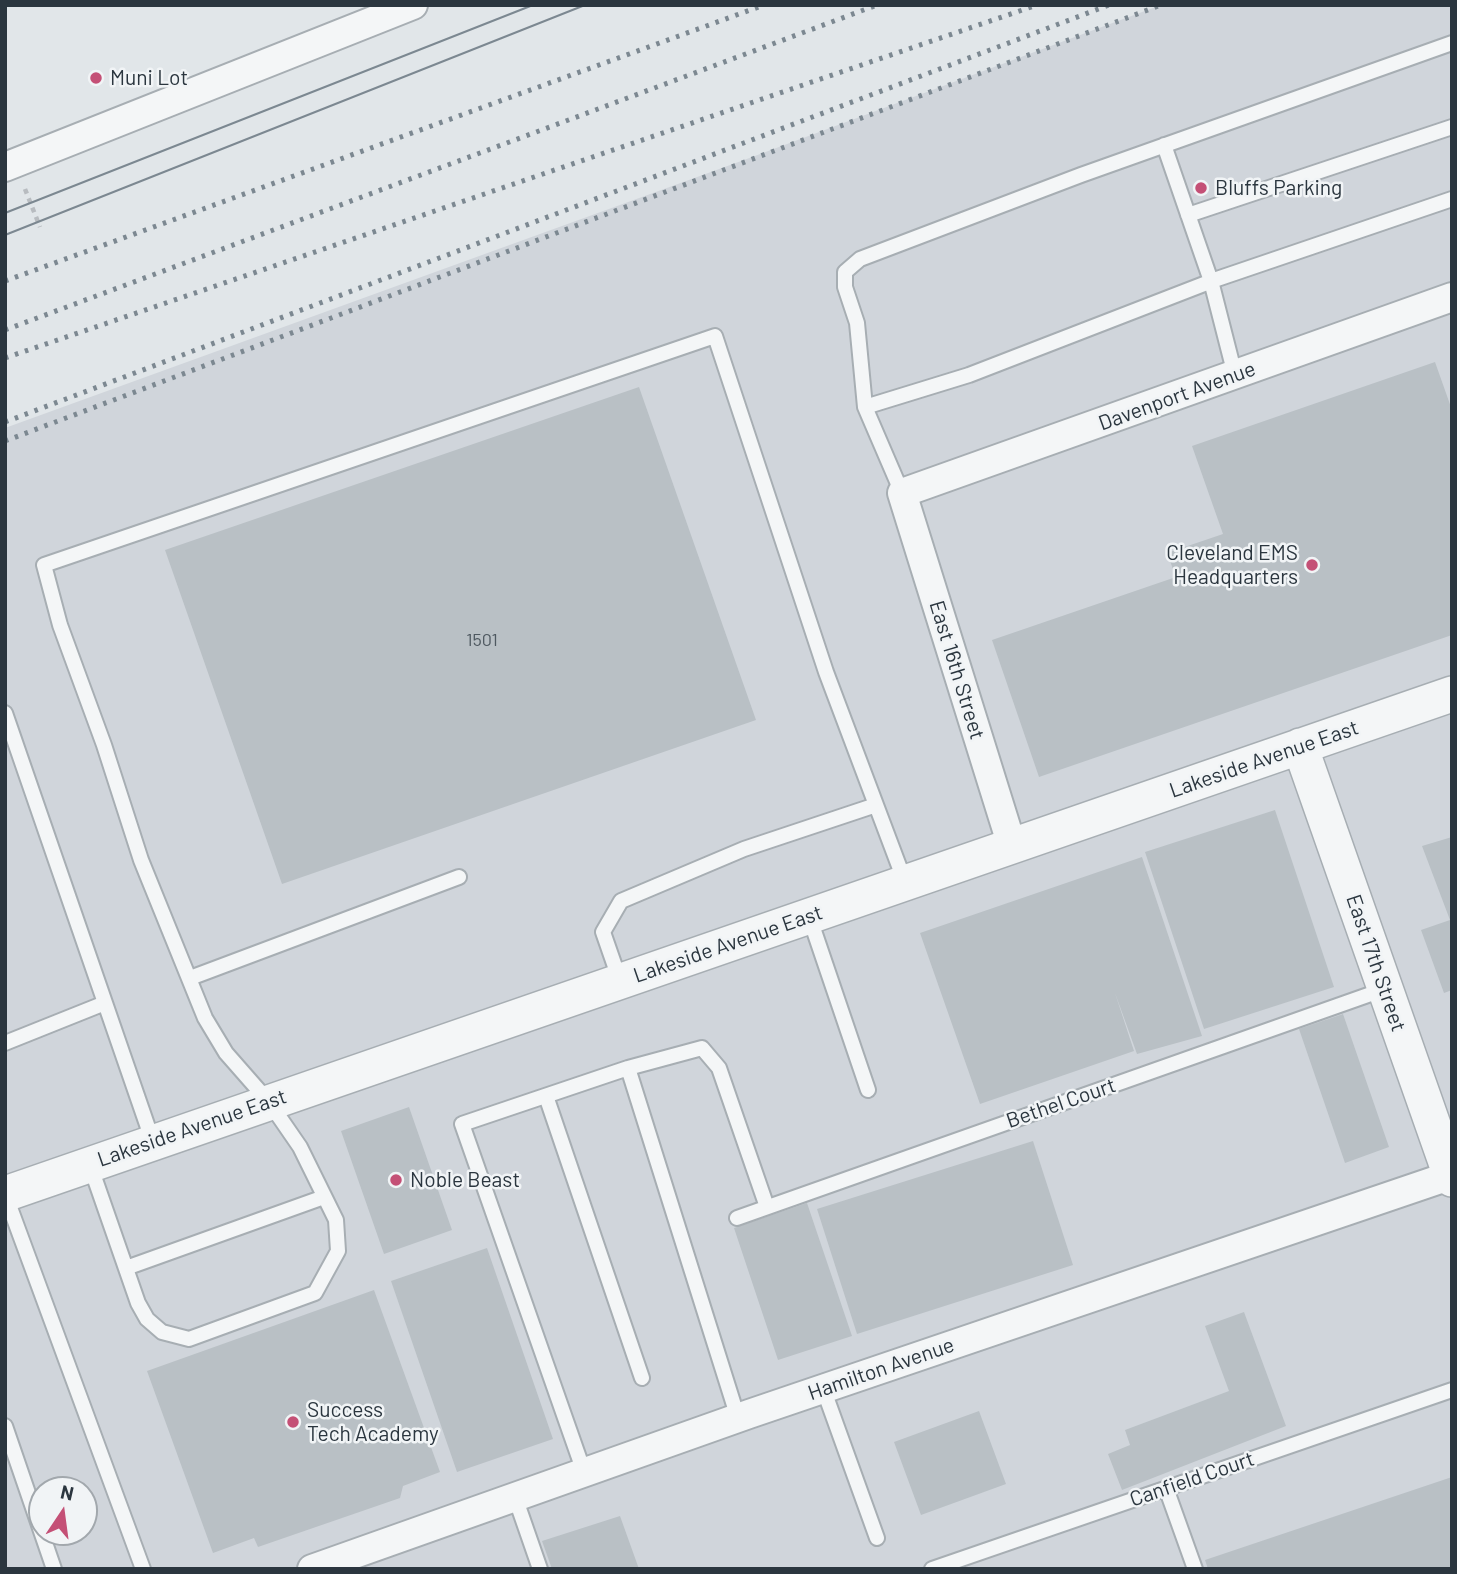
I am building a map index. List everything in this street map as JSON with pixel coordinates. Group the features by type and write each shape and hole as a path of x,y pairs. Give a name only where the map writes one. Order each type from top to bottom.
{"street":[{"path":"12,176 413,5"},
{"name":"Davenport Avenue","path":"902,493 1452,297"},
{"name":"East 16th Street","path":"902,493 1012,846"},
{"name":"Lakeside Avenue East","path":"5,1194 1452,694"},
{"name":"East 17th Street","path":"1300,747 1451,1177"},
{"name":"Hamilton Avenue","path":"312,1569 823,1388 1451,1177"}],"lane":[{"path":"902,493 865,407 857,323 845,287 845,272 860,259 1164,145 1452,43"},
{"path":"1188,215 1452,127"},
{"path":"1164,145 1211,281 1235,375"},
{"path":"865,407 969,375 1211,281 1452,199"},
{"path":"90,1164 138,1303 147,1320 162,1332 189,1339 315,1293 338,1251 336,1220 300,1147 269,1101 215,1037 141,860 60,625 44,565 715,336 813,635 905,883"},
{"path":"5,713 153,1142"},
{"path":"620,981 603,932 621,901 744,849 876,805"},
{"path":"190,978 460,877"},
{"path":"809,916 868,1090"},
{"name":"Bethel Court","path":"737,1218 1385,989"},
{"path":"5,1043 105,1003"},
{"path":"584,1472 463,1124 628,1068 702,1048 719,1068 767,1207"},
{"path":"628,1068 738,1418"},
{"path":"546,1096 642,1378"},
{"path":"5,1194 143,1569"},
{"path":"126,1268 324,1197"},
{"path":"823,1388 877,1538"},
{"name":"Canfield Court","path":"932,1569 1452,1390"},
{"path":"5,1426 54,1569"},
{"path":"1166,1488 1195,1569"},
{"path":"515,1497 540,1569"}],"path":[{"path":"12,176 23,185 40,227"}],"shaded area":[{"path":"1161,5 1452,5 1452,1569 5,1569 5,428 744,160"}],"building":[{"name":"Cleveland EMS Headquarters","path":"1435,362 1452,410 1452,635 1039,777 992,640 1176,577 1167,553 1223,534 1192,446"},
{"path":"639,387 756,720 282,884 165,550"},
{"path":"1275,810 1334,987 1204,1029 1145,852"},
{"path":"1452,837 1452,990 1444,993 1421,930 1450,920 1422,846"},
{"path":"1142,857 1202,1036 1137,1054 1115,993 1134,1051 980,1104 920,933"},
{"path":"1343,1014 1389,1147 1345,1163 1299,1029"},
{"name":"Noble Beast","path":"409,1107 452,1230 384,1254 341,1131"},
{"path":"1033,1141 1073,1265 857,1334 817,1209"},
{"path":"807,1203 852,1336 778,1360 734,1228"},
{"path":"487,1248 553,1439 457,1472 391,1281"},
{"name":"Success Tech Academy","path":"374,1290 440,1472 403,1486 400,1498 258,1547 254,1538 213,1553 147,1371"},
{"path":"1244,1312 1286,1426 1122,1490 1108,1454 1130,1445 1125,1430 1229,1391 1205,1326"},
{"path":"979,1411 1006,1484 921,1515 894,1442"},
{"path":"1452,1477 1452,1569 1208,1569 1205,1560"},
{"path":"620,1516 639,1569 552,1569 542,1541"}],"tram line":[{"path":"5,213 533,5"},
{"path":"5,235 585,5"}],"railway":[{"path":"5,281 764,5"},
{"path":"5,330 877,5"},
{"path":"5,358 1037,5"},
{"path":"5,422 1109,5"},
{"path":"5,441 1161,5"}],"place":[{"name":"Muni Lot","path":"96,78"},
{"name":"Bluffs Parking","path":"1201,188"},
{"name":"Cleveland EMS Headquarters","path":"1312,565"},
{"name":"Noble Beast","path":"396,1180"},
{"name":"Success Tech Academy","path":"293,1422"}]}
